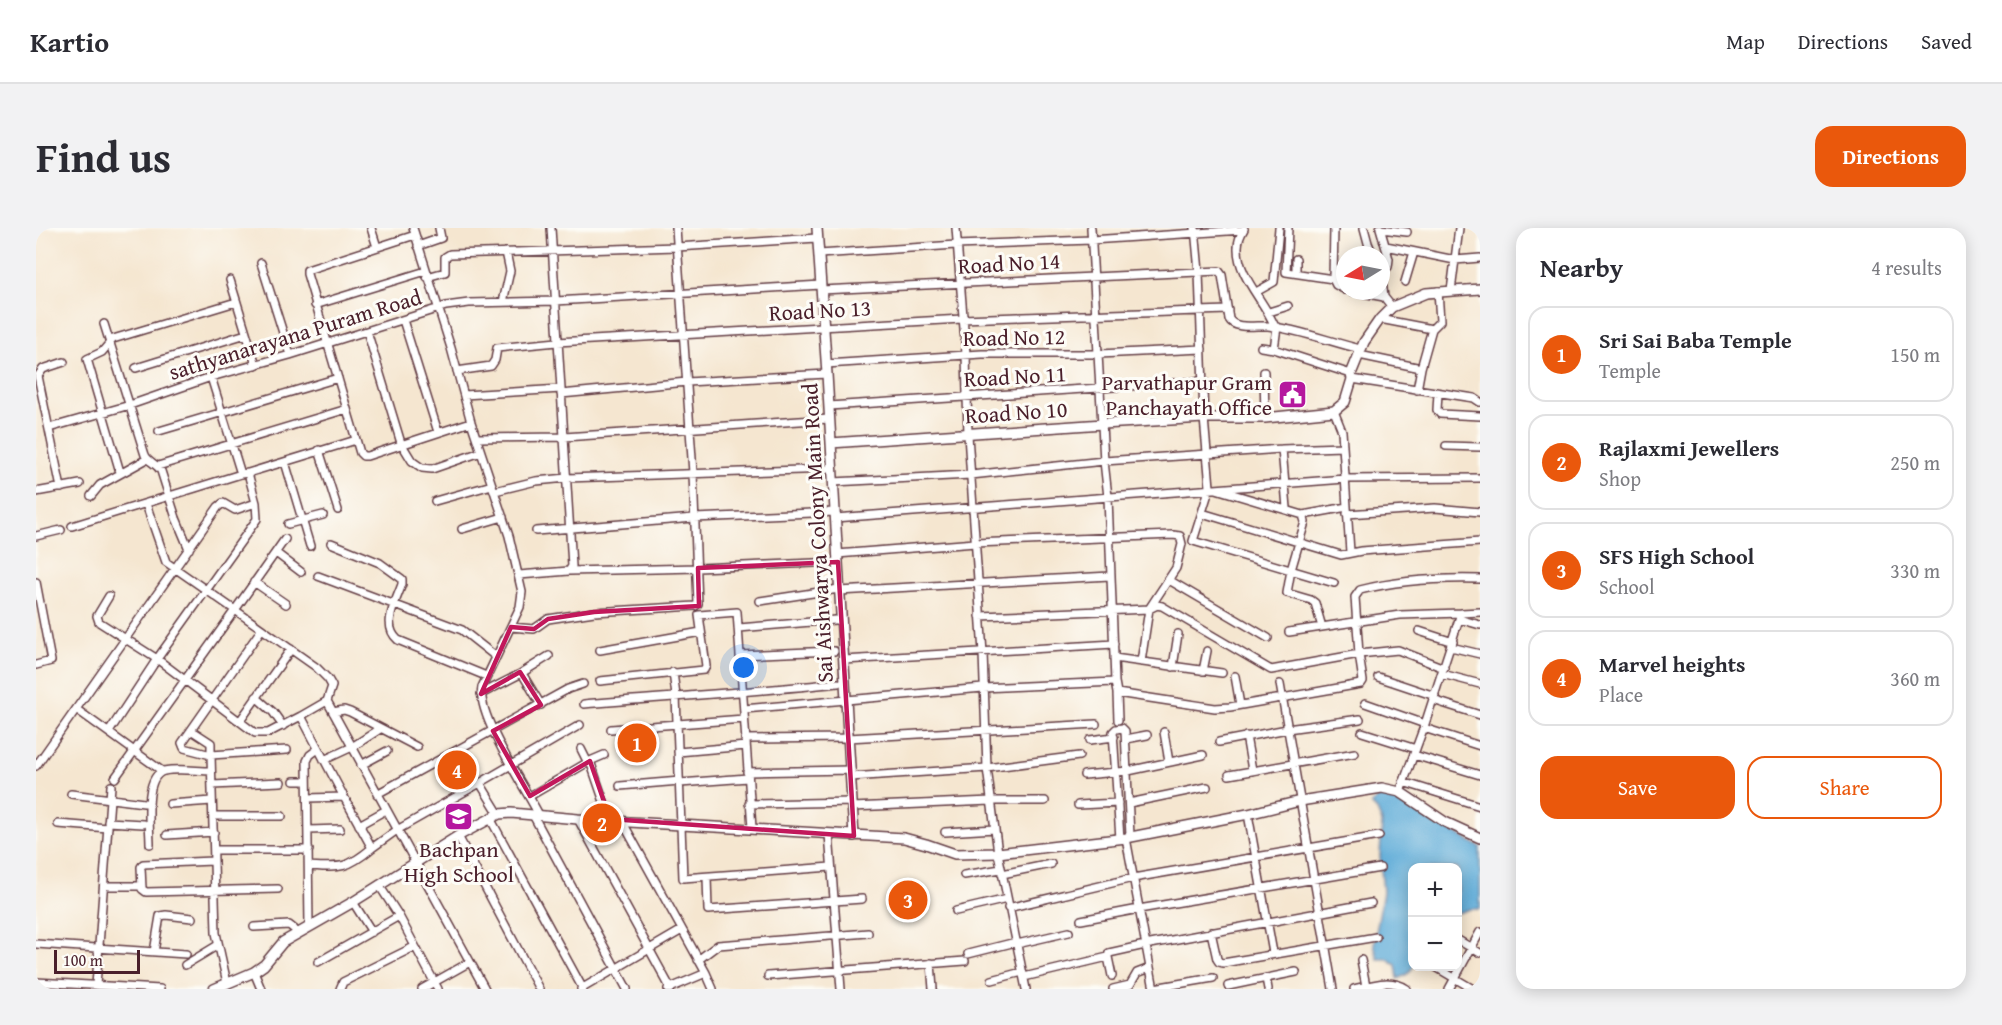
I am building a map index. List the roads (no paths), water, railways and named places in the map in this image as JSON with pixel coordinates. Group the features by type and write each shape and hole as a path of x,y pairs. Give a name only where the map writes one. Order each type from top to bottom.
{"street":[{"path":"371,228 377,247"},
{"path":"418,246 441,238 439,228"},
{"path":"551,228 572,566 569,571"},
{"path":"511,627 534,629 548,619 594,612 695,606 699,602 693,473 676,228"},
{"path":"956,228 966,354 968,435 983,653 987,768 1001,872 1026,989"},
{"path":"1091,228 1108,497 1118,720"},
{"path":"1256,292 1274,282 1279,228"},
{"path":"1287,228 1286,272 1333,279"},
{"path":"1334,228 1333,279 1336,285"},
{"path":"1364,228 1369,246"},
{"path":"1451,291 1459,228"},
{"path":"819,254 1091,240 1195,230 1244,229 1238,244 1239,253 1244,273 1276,327 1274,349"},
{"path":"1386,246 1381,229 1407,232"},
{"path":"1195,230 1200,272 1204,418 1210,488 1193,541 1334,583"},
{"path":"471,422 363,456 360,453 315,305 307,270 414,232 471,422 503,517 522,592 511,627 486,676 481,694 483,708 627,989"},
{"path":"315,305 426,274 445,272 446,255 677,247 817,233"},
{"name":"Sai Aishwarya Colony Main Road","path":"817,233 854,836"},
{"path":"1390,247 1455,260 1480,258"},
{"path":"502,302 510,272 506,252"},
{"path":"1406,282 1414,252"},
{"path":"1296,259 1296,273"},
{"path":"261,263 290,355"},
{"path":"1200,272 1221,272 1229,319 1236,326 1276,327 1421,368"},
{"name":"Road No 14","path":"680,294 1200,272"},
{"path":"230,280 256,365"},
{"path":"1350,552 1342,431 1334,411 1345,402 1359,352 1380,319 1392,307 1426,293 1480,289"},
{"path":"1417,390 1432,329 1440,321 1438,291"},
{"name":"sathyanarayana Puram Road","path":"49,428 438,309 469,303 680,294"},
{"path":"1386,300 1392,307"},
{"path":"120,472 86,362 88,357 102,351 109,341 236,302"},
{"path":"1269,312 1288,306"},
{"name":"Road No 13","path":"457,371 491,366 495,360 497,348 557,342 962,319 1200,309 1228,310"},
{"path":"1380,319 1432,329"},
{"path":"403,320 438,432"},
{"path":"104,324 147,459 158,466 189,549"},
{"path":"367,331 401,443 412,461 427,469 481,452"},
{"path":"136,368 246,334"},
{"path":"1261,347 1274,349 1352,376 1417,390 1474,398 1480,402"},
{"name":"Road No 12","path":"464,395 687,382 966,354 1099,354 1202,349"},
{"path":"61,488 38,376 43,369 64,362"},
{"path":"1264,372 1265,418"},
{"path":"109,732 157,659 257,519 256,502 231,444 212,377"},
{"path":"159,431 338,378"},
{"name":"Road No 11","path":"829,406 1204,381"},
{"path":"1438,393 1437,410 1440,414 1480,417"},
{"path":"158,466 347,409"},
{"name":"Road No 10","path":"831,443 1204,418 1265,418 1334,411"},
{"path":"477,438 564,437 829,419"},
{"path":"72,526 356,440"},
{"path":"1446,446 1480,447"},
{"path":"833,482 971,475 1104,461 1343,447"},
{"path":"1282,449 1287,508"},
{"path":"320,450 338,510"},
{"path":"92,496 100,485 147,459"},
{"path":"285,462 310,546"},
{"path":"435,501 493,488 567,478 832,469"},
{"path":"536,531 694,518 835,515 1108,497 1345,478 1480,478"},
{"path":"36,492 80,484"},
{"path":"1210,488 1303,514 1347,510 1435,508 1480,512"},
{"path":"36,766 220,504 236,510 256,502"},
{"path":"109,596 97,620 157,659 255,733 267,733 283,726 327,701 332,686 316,667 176,569 163,557 146,504"},
{"path":"1202,513 1341,555 1350,552 1480,542"},
{"path":"1303,514 1305,522 1287,592 1315,603 1322,627"},
{"path":"288,524 323,515"},
{"path":"462,529 503,517"},
{"path":"36,536 61,530"},
{"path":"519,576 569,571 698,568 838,558 975,543 1180,536 1182,544 1176,568 1149,609 1141,662"},
{"path":"115,778 285,539"},
{"path":"331,543 380,562 400,576 402,584 389,621 392,635 398,640 486,676"},
{"path":"276,553 301,572"},
{"path":"318,576 462,630 495,656"},
{"path":"760,601 839,590 1110,576"},
{"path":"1117,693 1215,708 1360,684 1363,681 1355,621 1355,597 1360,590 1408,582 1480,579"},
{"path":"1169,580 1268,638"},
{"path":"36,582 39,621 51,661 36,665"},
{"path":"254,582 286,604"},
{"path":"980,616 1149,609 1157,605 1271,670 1359,654 1398,650 1443,671 1480,684"},
{"path":"600,681 706,668 699,615 737,612 752,828"},
{"path":"1289,632 1416,613 1460,616 1480,612"},
{"path":"1460,616 1480,625"},
{"path":"1400,792 1425,726 1460,616"},
{"path":"739,628 835,620"},
{"path":"261,630 211,700 182,746 211,755 287,750"},
{"path":"1419,631 1480,654"},
{"path":"600,650 701,632"},
{"path":"1173,667 1178,634"},
{"path":"844,660 1114,644"},
{"path":"240,721 291,649"},
{"path":"740,655 834,651"},
{"path":"1203,671 1207,651"},
{"path":"481,694 549,656"},
{"path":"1114,658 1222,673"},
{"path":"673,672 676,696 675,724 680,782 683,878 831,867"},
{"path":"520,674 541,705"},
{"path":"1235,676 1240,705"},
{"path":"1378,677 1480,715"},
{"path":"744,709 984,688 1115,682"},
{"path":"585,704 742,693 838,683"},
{"path":"377,794 568,689 582,684"},
{"path":"1280,684 1333,989"},
{"path":"256,698 273,712 283,726"},
{"path":"327,701 484,989"},
{"path":"1365,703 1480,746"},
{"path":"76,709 162,771 211,771"},
{"path":"333,712 339,710 350,712 417,747"},
{"path":"301,716 372,848"},
{"path":"611,729 744,719"},
{"path":"1219,741 1360,719"},
{"path":"678,752 745,743 1096,724"},
{"path":"309,866 337,867 355,862 397,830 579,725"},
{"path":"1125,838 1130,825 1126,739 1122,728 1114,730 1120,826 1125,838 1154,988 1214,978"},
{"path":"324,760 352,747 380,729"},
{"path":"191,730 211,743 214,816 213,891 222,986 254,972 264,965 283,942 353,902 458,836 494,816 511,813 904,838 956,854 998,853 1125,838 1248,814 1300,801 1382,788 1400,792 1445,822 1480,838"},
{"path":"1164,732 1168,762"},
{"path":"1362,732 1480,775"},
{"path":"1126,739 1147,735"},
{"path":"1246,736 1252,770"},
{"path":"1090,740 1114,737"},
{"path":"309,927 308,757 318,749"},
{"path":"581,749 589,762 610,819"},
{"path":"362,765 387,751"},
{"path":"1229,775 1355,753"},
{"path":"530,796 604,755"},
{"path":"1084,775 1128,771 1203,755"},
{"path":"620,786 748,775 850,774 987,768 1079,756"},
{"path":"150,844 150,791 154,779 162,771"},
{"path":"294,782 307,781"},
{"path":"212,785 281,782"},
{"path":"1403,782 1480,806"},
{"path":"480,783 494,816 582,989 682,930"},
{"path":"96,985 111,786"},
{"path":"1129,803 1208,787"},
{"path":"71,795 144,803"},
{"path":"308,798 344,797"},
{"path":"170,804 212,801"},
{"path":"749,804 1045,801"},
{"path":"1078,806 1118,803"},
{"path":"359,825 386,810"},
{"path":"1248,814 1273,953"},
{"path":"214,816 282,816"},
{"path":"578,819 670,988 706,972"},
{"path":"622,821 706,972 713,989"},
{"path":"58,824 143,824"},
{"path":"1120,826 1130,825"},
{"path":"309,830 340,829"},
{"path":"945,832 994,829"},
{"path":"167,835 214,832"},
{"path":"830,834 841,989"},
{"path":"458,836 539,989"},
{"path":"1008,908 1133,878 1379,837"},
{"path":"214,850 309,850"},
{"path":"213,861 143,864 141,867 142,889 146,892 278,888"},
{"path":"964,875 1052,864"},
{"path":"1081,920 1380,868"},
{"path":"707,877 708,910 862,899"},
{"path":"379,885 399,916 436,986"},
{"path":"109,886 142,886"},
{"path":"956,911 1007,899"},
{"path":"353,902 372,932"},
{"path":"1112,976 1109,953 1267,921 1371,903"},
{"path":"154,952 160,916 192,918"},
{"path":"318,962 399,916"},
{"path":"254,927 289,925 297,934"},
{"path":"768,976 931,963 966,957 1016,943 1069,932"},
{"path":"1211,932 1217,959 1220,962 1376,937"},
{"path":"1449,989 1480,932"},
{"path":"698,960 718,945 868,933"},
{"path":"1462,942 1480,953"},
{"path":"36,944 186,954"},
{"path":"185,965 218,945"},
{"path":"340,989 343,982 414,947"},
{"path":"992,980 1108,957"},
{"path":"1361,960 1366,987"},
{"path":"422,989 436,986 470,962"},
{"path":"931,963 933,989"},
{"path":"1113,989 1130,985 1137,973 1149,968"},
{"path":"1443,971 1473,989"},
{"path":"254,972 261,989"},
{"path":"1228,986 1296,972"},
{"path":"1266,978 1268,989"},
{"path":"36,982 160,989"},
{"path":"1354,989 1391,982 1398,983 1407,989"}],"water":[{"path":"1382,794 1403,796 1432,819 1480,847 1480,909 1462,912 1462,863 1408,863 1408,971 1410,971 1398,979 1396,965 1388,959 1378,959 1374,944 1383,892 1380,856 1382,822 1377,810 1371,804"}],"place":[{"name":"Parvathapur Gram Panchayath Office","path":"1293,395"},
{"name":"Sri Sai Baba Temple","path":"637,743"},
{"name":"Marvel heights","path":"457,770"},
{"name":"Bachpan High School","path":"459,817"},
{"name":"Rajlaxmi Jewellers","path":"602,823"},
{"name":"SFS High School","path":"908,900"}]}
